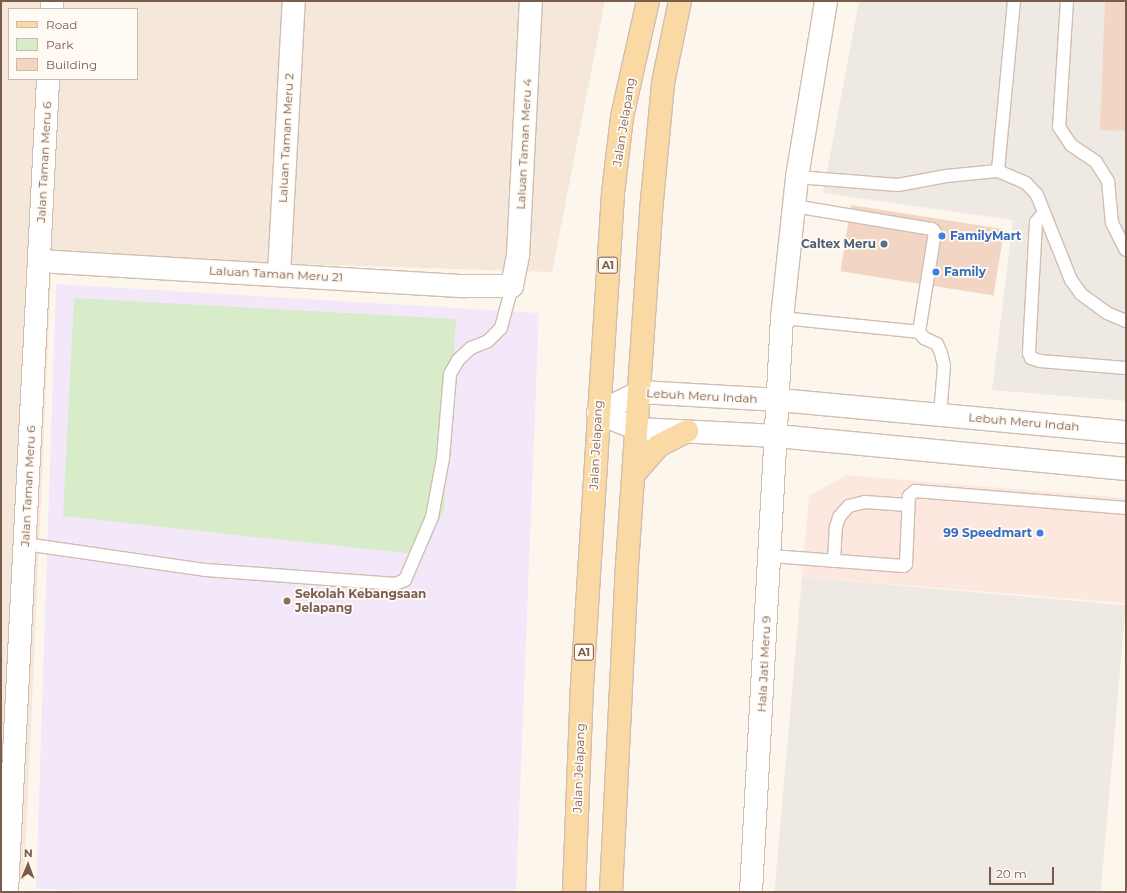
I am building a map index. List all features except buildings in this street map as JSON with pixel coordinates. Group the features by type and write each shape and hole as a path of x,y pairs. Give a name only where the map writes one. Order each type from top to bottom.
{"main road":[{"name":"Jalan Jelapang","path":"574,892 598,413 613,193 622,117 648,1"},
{"path":"611,886 634,474 651,212 664,83 680,1"},
{"path":"634,474 658,446 687,431"}],"street":[{"name":"Laluan Taman Meru 2","path":"279,274 294,1"},
{"name":"Laluan Taman Meru 4","path":"512,286 518,255 531,1"},
{"name":"Hala Jati Meru 9","path":"751,892 771,556 782,318 797,177 826,1"},
{"name":"Jalan Taman Meru 6","path":"7,892 48,80"},
{"name":"Laluan Taman Meru 21","path":"39,261 464,286 512,286"},
{"name":"Lebuh Meru Indah","path":"598,413 640,392 779,400 1126,432"},
{"path":"598,413 637,429 777,436 1126,469"}],"lane":[{"path":"998,171 1014,1"},
{"path":"1067,1 1059,127 1071,145 1096,162 1108,181 1112,223 1126,250"},
{"path":"797,177 874,185 898,185 946,176 998,171 1026,183 1037,195 1072,280 1081,294 1107,312 1126,321"},
{"path":"794,206 932,229 935,232 919,332"},
{"path":"1044,213 1036,222 1028,353 1031,358 1040,361 1126,368"},
{"path":"25,544 206,570 395,584 405,580 432,517 443,458 450,374 458,360 471,348 488,341 502,328 512,286"},
{"path":"782,318 919,332 924,338 937,344 941,353 944,366 940,415"},
{"path":"771,556 905,565 908,505 910,495 916,491 1126,508"},
{"path":"834,561 836,527 839,517 849,506 865,502 908,505"}],"shaded area":[{"path":"1,1 605,1 552,272 52,256 24,880 1,878"},
{"path":"859,1 1126,1 1126,401 992,390 1013,220 823,193"},
{"name":"Sekolah Kebangsaan Jelapang","path":"56,284 539,313 516,892 88,892 36,888"},
{"path":"846,475 1126,498 1126,603 802,577 809,496"},
{"path":"802,577 1126,605 1101,892 775,891"}],"green space":[{"path":"74,298 456,319 444,510 423,555 63,516"}],"place":[{"name":"FamilyMart","path":"942,236"},
{"name":"Caltex Meru","path":"884,244"},
{"name":"Family","path":"936,272"},
{"name":"99 Speedmart","path":"1040,533"},
{"name":"Sekolah Kebangsaan Jelapang","path":"287,601"}]}
